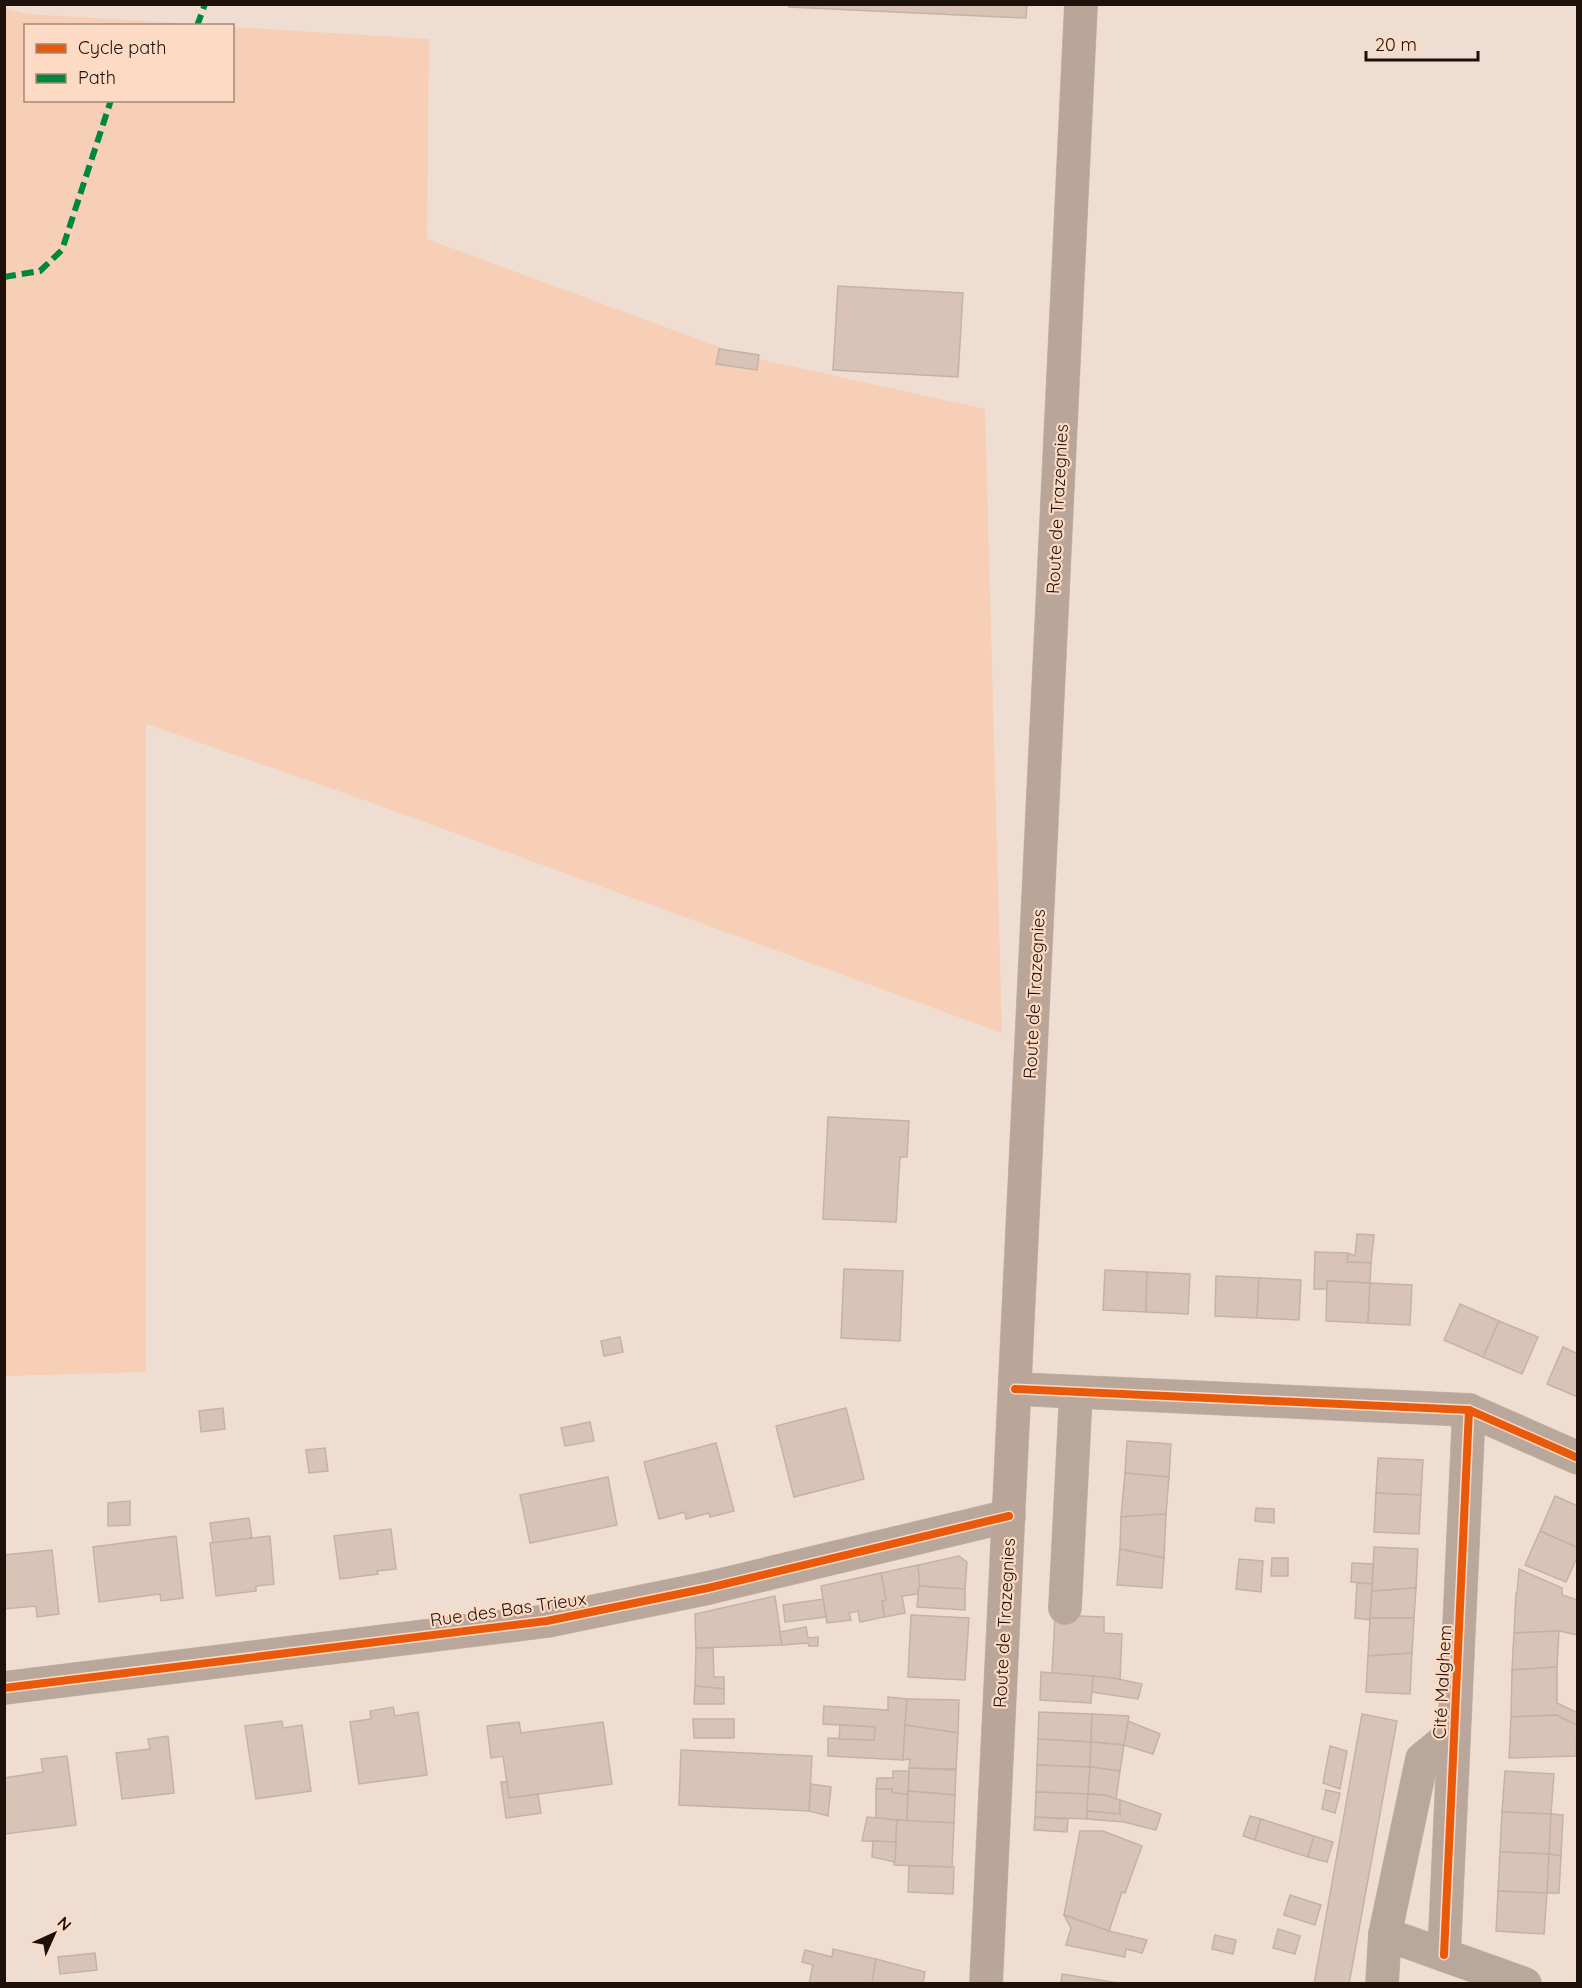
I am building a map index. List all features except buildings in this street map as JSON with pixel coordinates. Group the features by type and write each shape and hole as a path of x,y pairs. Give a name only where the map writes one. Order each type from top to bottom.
{"main road":[{"name":"Route de Trazegnies","path":"986,1983 1081,4"}],"street":[{"path":"1015,1389 1469,1410 1578,1458"},
{"path":"1065,1608 1076,1392"},
{"name":"Cité Malghem","path":"1444,1955 1469,1410"},
{"name":"Rue des Bas Trieux","path":"4,1688 547,1621 708,1588 1009,1516"},
{"name":"Cité Malghem","path":"1382,1983 1385,1934 1422,1759 1455,1733"},
{"path":"1385,1934 1525,1983"}],"shaded area":[{"path":"4,8 27,14 197,24 24,24 24,102 234,102 234,27 429,39 427,239 741,355 985,409 1002,1033 364,800 146,724 146,1372 5,1376"}],"marked path":[{"path":"198,24 205,4"},
{"path":"4,277 40,271 62,250 110,102"}],"cycle path":[{"path":"1015,1389 1469,1410 1578,1458"},
{"path":"1444,1955 1469,1410"},
{"path":"4,1688 547,1621 708,1588 1009,1516"}]}
